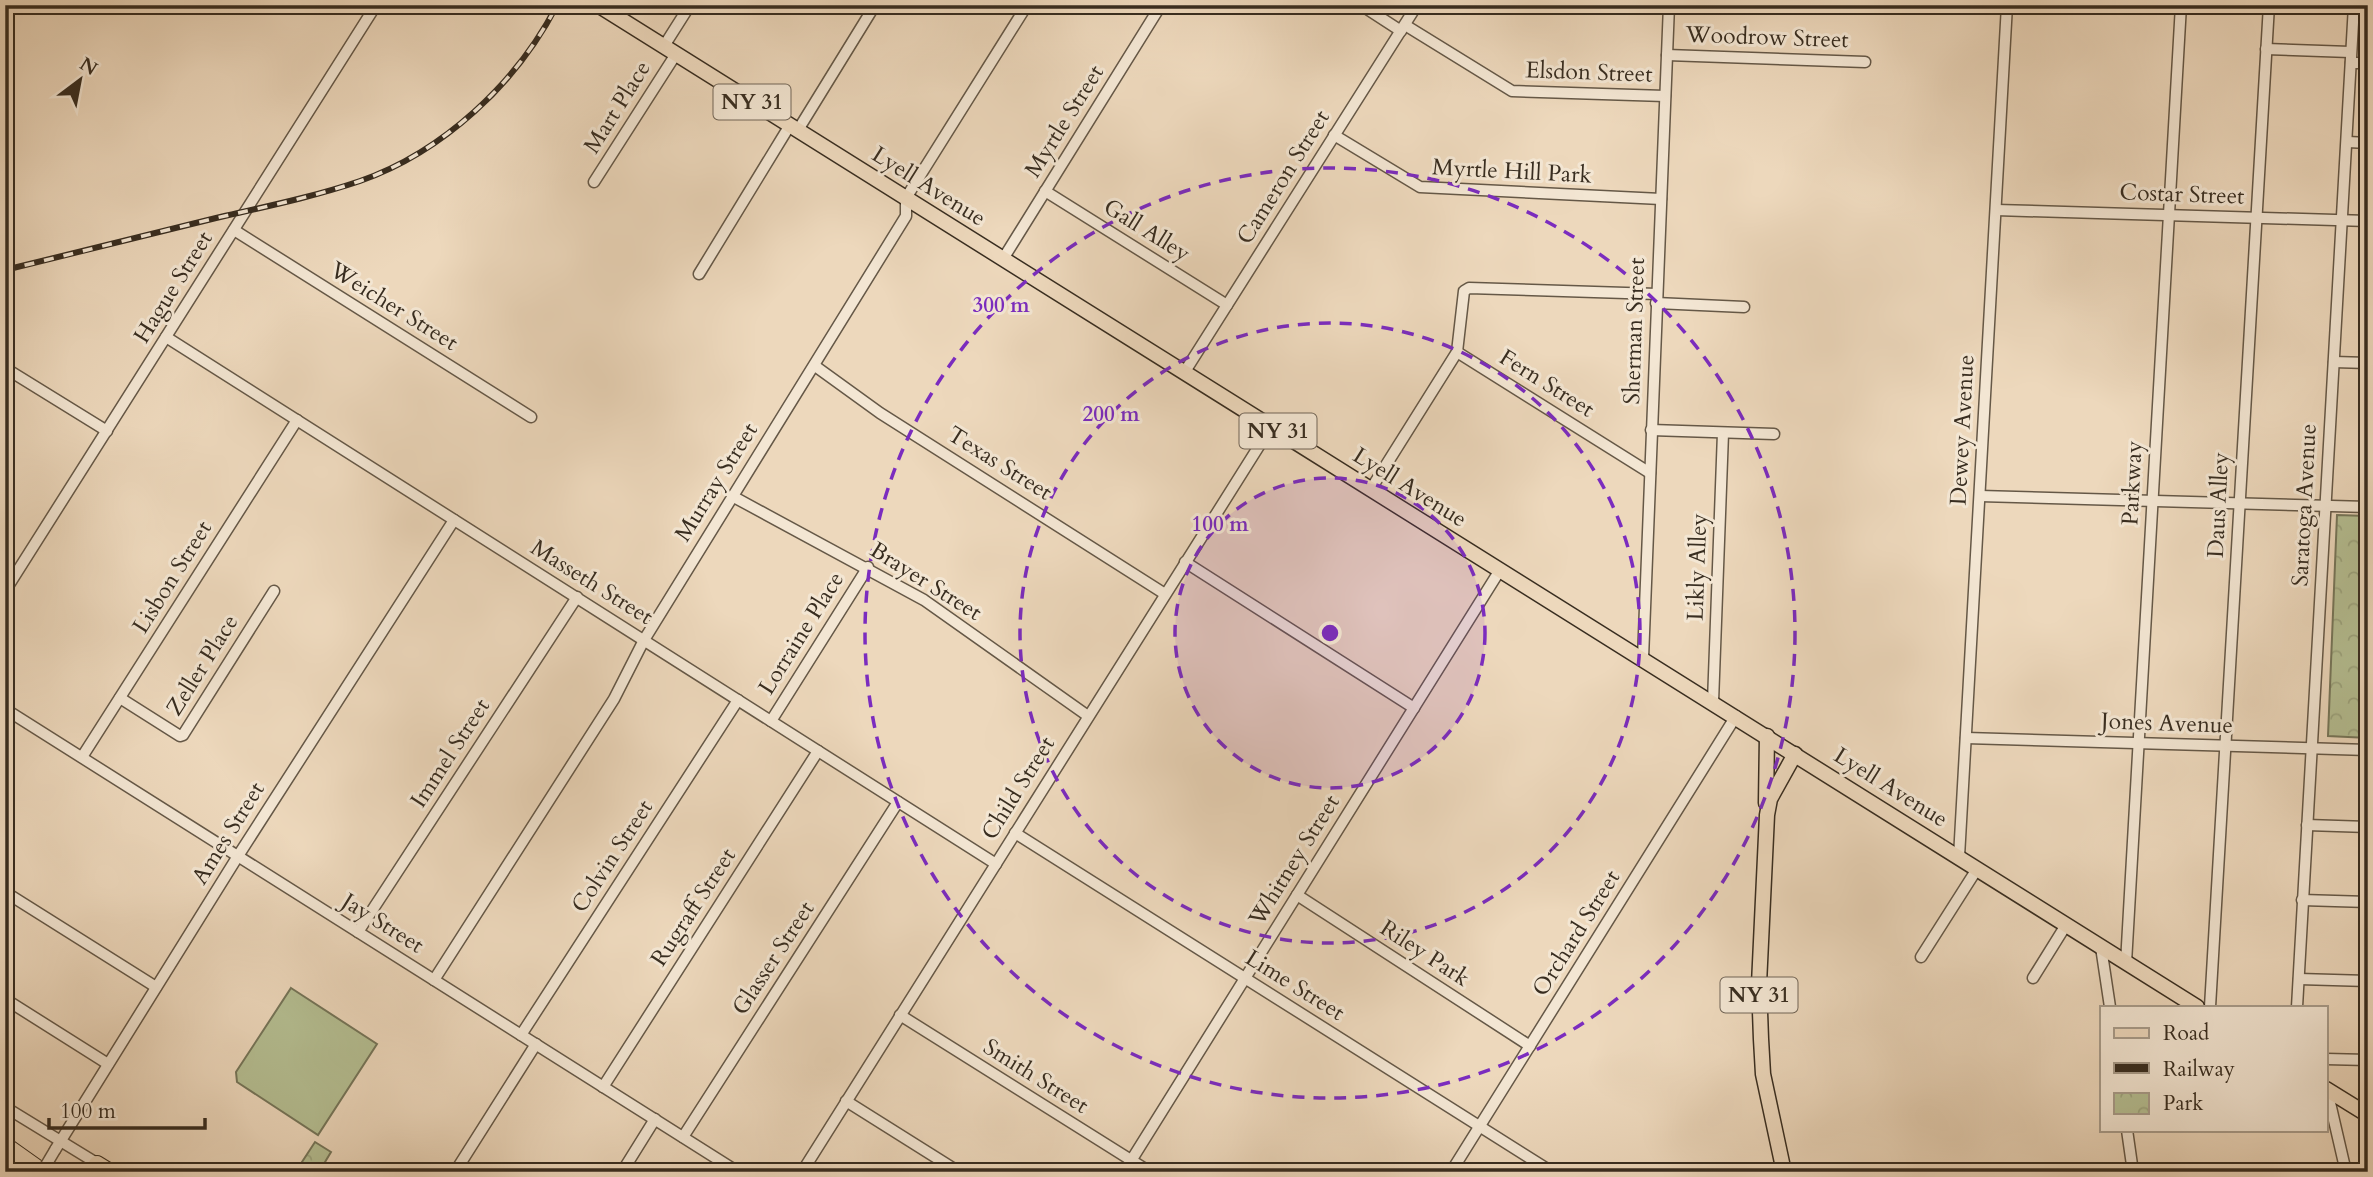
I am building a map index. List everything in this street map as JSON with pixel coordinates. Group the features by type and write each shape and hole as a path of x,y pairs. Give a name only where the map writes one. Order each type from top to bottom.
{"highway":[{"path":"5,1145 43,1172"}],"main road":[{"name":"Lyell Avenue","path":"598,5 2195,1006"},
{"name":"NY 31","path":"1767,736 1759,987 1761,1039 1763,1074 1784,1172"},
{"name":"NY 31","path":"1766,815 1770,799 1796,754"},
{"path":"2328,1090 2368,1115"}],"street":[{"name":"Hague Street","path":"5,591 376,5"},
{"name":"Mart Place","path":"594,182 670,50 690,5"},
{"path":"699,274 875,5"},
{"name":"Murray Street","path":"434,980 614,699 644,640 906,216 906,198 1027,5"},
{"name":"Myrtle Street","path":"1003,259 1161,5"},
{"name":"Elsdon Street","path":"1361,5 1512,91 1665,96"},
{"name":"Cameron Street","path":"1184,373 1417,5"},
{"name":"Sherman Street","path":"1643,658 1669,5"},
{"name":"Dewey Avenue","path":"1959,858 2007,5"},
{"name":"Parkway","path":"2126,963 2181,5"},
{"name":"Daus Alley","path":"2210,1006 2269,5"},
{"name":"Saratoga Avenue","path":"2297,1006 2354,5"},
{"path":"2266,49 2351,57 2368,63"},
{"name":"Woodrow Street","path":"1667,55 1866,62"},
{"name":"Myrtle Hill Park","path":"1334,135 1420,187 1661,199"},
{"path":"2347,142 2368,143"},
{"name":"Gall Alley","path":"1045,191 1227,305"},
{"name":"Costar Street","path":"1996,210 2368,221"},
{"name":"Weicher Street","path":"234,230 530,417"},
{"path":"1371,489 1457,352 1462,297 1469,288 1657,298 1744,307"},
{"name":"Masseth Street","path":"166,337 996,863"},
{"name":"Fern Street","path":"1457,352 1650,472"},
{"path":"2334,362 2368,363"},
{"name":"Texas Street","path":"815,366 880,413 1165,594"},
{"path":"5,368 107,431"},
{"name":"Lisbon Street","path":"82,757 297,420"},
{"name":"Child Street","path":"802,1172 1271,427"},
{"path":"1651,430 1774,434"},
{"name":"Likly Alley","path":"1713,702 1723,433"},
{"name":"Brayer Street","path":"732,496 868,567 924,600 1088,716"},
{"path":"1980,496 2368,508"},
{"name":"Ames Street","path":"43,1172 238,856 454,520"},
{"path":"1185,562 1414,708"},
{"name":"Lorraine Place","path":"771,721 868,567"},
{"name":"Whitney Street","path":"1124,1172 1500,570"},
{"name":"Zeller Place","path":"120,698 180,736 183,735 274,591"},
{"name":"Immel Street","path":"358,932 577,597"},
{"name":"Colvin Street","path":"521,1035 738,700"},
{"name":"Jay Street","path":"5,709 738,1172"},
{"name":"Orchard Street","path":"1451,1172 1736,716"},
{"name":"Jones Avenue","path":"1966,738 2368,750"},
{"name":"Rugraff Street","path":"603,1087 818,751"},
{"name":"Glasser Street","path":"683,1137 898,802"},
{"path":"2307,825 2368,827"},
{"name":"Lime Street","path":"1015,833 1552,1172"},
{"path":"1921,957 1977,869"},
{"path":"5,892 156,987"},
{"name":"Riley Park","path":"1297,895 1530,1046"},
{"path":"2302,900 2368,902"},
{"path":"2033,978 2066,925"},
{"path":"2101,947 2110,1006"},
{"path":"2299,979 2368,981"},
{"path":"5,999 108,1064"},
{"name":"Smith Street","path":"900,1015 1150,1172"},
{"path":"455,1172 536,1044"},
{"path":"2328,1059 2368,1059"},
{"path":"2328,1093 2346,1172"},
{"path":"846,1101 959,1172"},
{"path":"5,1107 58,1146 106,1169"},
{"path":"622,1172 655,1119"},
{"path":"2127,1132 2133,1172"}],"green space":[{"path":"2337,515 2368,516 2368,738 2328,736"},
{"path":"291,988 377,1044 318,1135 237,1082 236,1072"},
{"path":"315,1142 331,1152 319,1172 310,1172 300,1165"}],"railway":[{"path":"5,270 306,197 360,181 391,168 420,152 475,111 521,61 557,5"}]}
